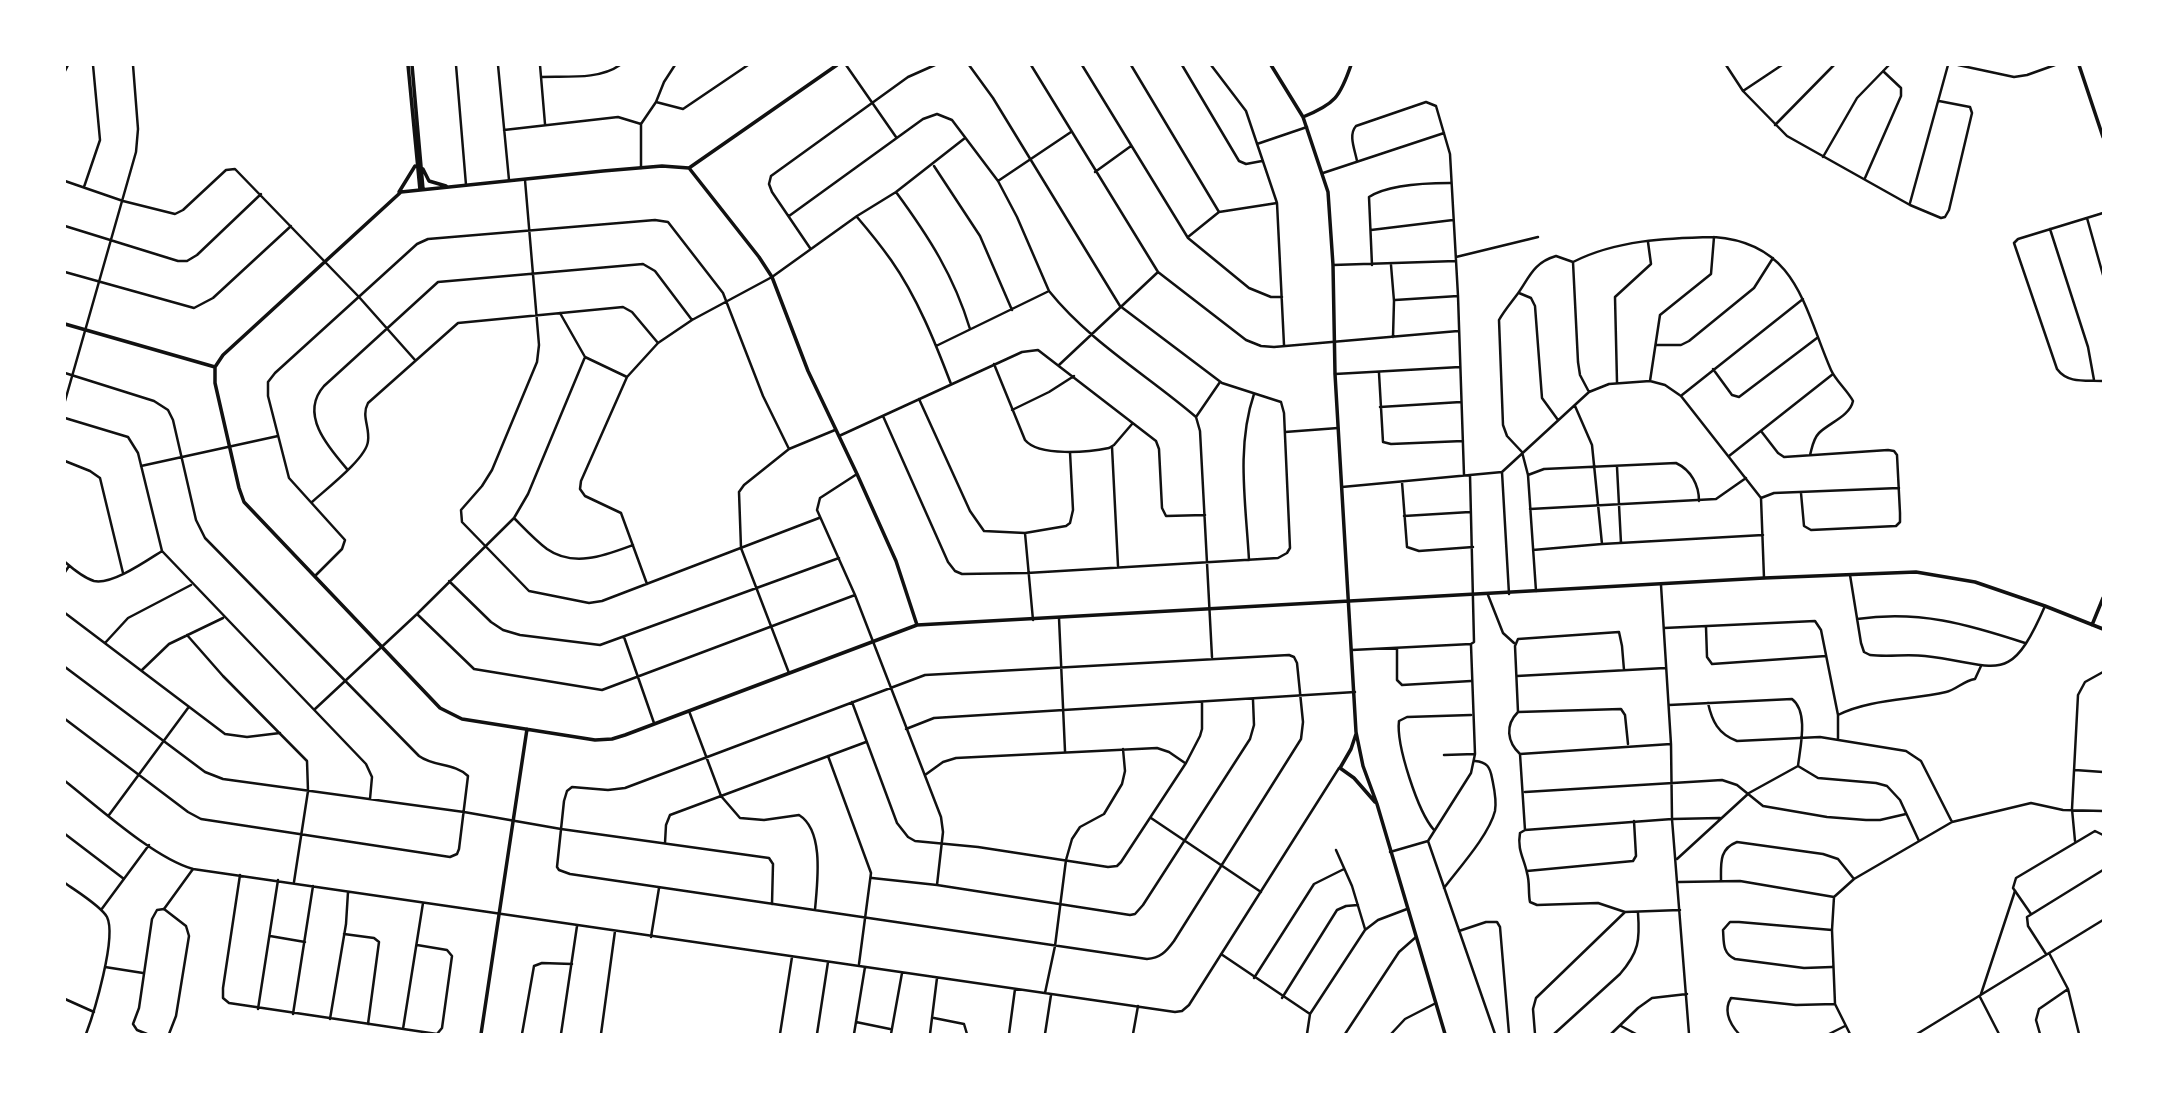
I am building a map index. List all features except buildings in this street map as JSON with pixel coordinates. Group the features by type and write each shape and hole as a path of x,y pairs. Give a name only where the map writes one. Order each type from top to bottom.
{"street":[{"path":"65,71 68,65"},
{"path":"84,189 100,140 93,65"},
{"path":"65,401 138,141 133,65"},
{"path":"410,65 421,189"},
{"path":"456,65 466,185"},
{"path":"498,65 509,181"},
{"path":"540,65 545,124"},
{"path":"541,77 595,75 609,72 620,65"},
{"path":"641,168 642,124 675,65"},
{"path":"656,102 683,109 748,65"},
{"path":"689,168 837,65"},
{"path":"846,65 897,138"},
{"path":"811,248 770,188 771,176 908,77 935,65"},
{"path":"883,416 951,567 959,573 1027,573 1249,560 1281,557 1290,548 1285,432 1281,402 1220,382 1120,306 1031,159 970,65"},
{"path":"1031,65 1158,272 1246,340 1261,346 1284,346 1458,331"},
{"path":"1082,65 1188,238 1249,288 1271,297 1282,296"},
{"path":"1131,65 1219,212"},
{"path":"1182,65 1239,161 1246,164 1263,161"},
{"path":"1211,65 1244,107 1277,204 1284,346"},
{"path":"1272,65 1303,117 1328,192 1333,265 1335,374 1356,732 1363,766 1377,804 1445,1034"},
{"path":"1303,117 1336,100 1352,65"},
{"path":"1726,65 1743,91 1787,136 1910,205 1941,218 1945,217 1949,210 1972,113 1970,107 1939,101"},
{"path":"1743,91 1782,65"},
{"path":"1775,125 1834,65"},
{"path":"1823,157 1857,98 1889,65"},
{"path":"1910,205 1948,65"},
{"path":"1958,65 2014,77 2055,65"},
{"path":"2079,65 2103,137"},
{"path":"1865,178 1901,96 1901,88 1883,71"},
{"path":"1357,161 1353,128 1429,102 1436,106 1449,150 1458,296 1464,476"},
{"path":"789,216 923,119 937,114 952,120 998,181 1049,291 1091,336 1196,417 1200,431 1212,658"},
{"path":"504,130 618,117 642,124"},
{"path":"1258,144 1307,127"},
{"path":"998,181 1071,132"},
{"path":"1323,173 1444,133"},
{"path":"648,584 621,513 585,496 580,489 581,481 627,377 658,343 692,320 772,277 857,216 896,192 965,138"},
{"path":"1095,172 1131,146"},
{"path":"419,161 429,181 451,187"},
{"path":"419,161 398,194 223,355 215,367 215,383 244,502 447,713 462,719 601,740 618,738 917,625 1765,578 1916,572 1952,577 1987,586 2103,629"},
{"path":"933,165 980,236 1012,310"},
{"path":"398,194 421,189 641,168 689,168 772,277 808,371 896,561 917,625"},
{"path":"65,181 123,201 175,214 183,210 226,170 240,172 415,360"},
{"path":"525,179 539,345 537,362 492,470 460,513 462,522 483,547 523,587 540,594 595,603 819,518"},
{"path":"1372,265 1368,200 1371,196 1417,184 1451,183"},
{"path":"896,192 940,254 971,329"},
{"path":"65,226 110,242 187,261 261,194"},
{"path":"1188,238 1219,212 1277,204"},
{"path":"2103,213 2018,239 2014,246 2057,369 2066,378 2103,381"},
{"path":"857,216 892,262 936,346 951,384"},
{"path":"2087,218 2103,275"},
{"path":"1371,230 1453,220"},
{"path":"314,577 342,549 345,540 289,478 268,396 268,382 422,241 529,230 666,221 719,286 763,396 789,449"},
{"path":"65,272 187,308 200,307 291,226"},
{"path":"2050,229 2088,347 2094,380"},
{"path":"1333,265 1391,265 1456,259 1538,237"},
{"path":"1650,381 1660,315 1710,274 1714,237"},
{"path":"1536,592 1528,475 1522,452 1504,430 1499,320 1519,293 1524,280 1545,260 1558,256 1573,262 1612,246 1714,237 1728,238 1763,251 1773,258 1796,284 1833,374 1853,399 1852,406 1815,438 1810,455"},
{"path":"1617,382 1615,297 1651,264 1648,242"},
{"path":"1657,345 1681,345 1689,341 1754,288 1773,258"},
{"path":"1573,262 1579,370 1589,392"},
{"path":"347,469 320,435 315,399 324,386 438,282 647,265 692,320"},
{"path":"1391,265 1393,337"},
{"path":"1059,365 1158,272"},
{"path":"936,346 1049,291"},
{"path":"1519,293 1534,301 1542,398 1558,420"},
{"path":"1394,300 1458,296"},
{"path":"1681,396 1803,299"},
{"path":"312,502 368,446 369,435 364,412 368,403 458,323 625,308 658,343"},
{"path":"560,313 584,357 627,377"},
{"path":"65,324 215,367"},
{"path":"1713,369 1732,395 1739,397 1818,338"},
{"path":"838,436 994,364 1033,349 1043,352 1154,439 1158,445 1164,514 1172,517 1205,515"},
{"path":"315,709 417,614 513,518 528,494 584,357"},
{"path":"994,364 1028,444 1070,453 1112,447 1132,424"},
{"path":"1335,374 1460,367"},
{"path":"65,373 163,405 173,420 196,520 202,533 419,756 431,764 454,767 465,772 468,779 459,849 457,854 450,857 201,820 65,719"},
{"path":"1379,373 1382,441 1386,444 1463,441"},
{"path":"1729,456 1833,374"},
{"path":"1012,410 1074,376"},
{"path":"1342,487 1502,471 1589,392 1617,382 1650,381 1665,385 1681,396 1761,498 1765,578"},
{"path":"1196,417 1220,382"},
{"path":"1249,560 1243,449 1246,421 1254,394"},
{"path":"919,399 979,527 992,533 1025,533 1066,526 1072,521 1070,453"},
{"path":"1380,407 1461,402"},
{"path":"1575,405 1590,439 1600,505 1602,544"},
{"path":"65,418 128,438 136,446 162,551 315,709 370,770 370,799"},
{"path":"1285,432 1338,428"},
{"path":"789,673 741,548 740,490 789,449 835,430"},
{"path":"1761,431 1780,455 1893,450 1898,458 1900,519 1896,526 1815,531 1804,526 1801,493"},
{"path":"141,466 278,436"},
{"path":"1112,447 1118,566"},
{"path":"65,461 100,478 123,573"},
{"path":"1528,475 1544,469 1679,464 1690,474 1699,500"},
{"path":"1617,467 1620,543"},
{"path":"1502,471 1509,594"},
{"path":"858,474 820,498 817,505 819,518 855,595 942,821 937,884"},
{"path":"1390,852 1428,841 1471,773 1475,761 1471,644 1475,636 1475,596 1470,475"},
{"path":"1530,509 1721,497 1746,478"},
{"path":"1402,481 1405,542 1410,550 1473,547"},
{"path":"1761,498 1774,493 1899,488"},
{"path":"1404,516 1471,512"},
{"path":"513,518 546,549 562,555 589,559 633,545"},
{"path":"1025,533 1033,620"},
{"path":"1533,550 1763,535"},
{"path":"65,562 93,580 111,579 162,551"},
{"path":"449,581 491,622 509,632 597,646 839,558"},
{"path":"65,572 69,566"},
{"path":"1850,575 1861,643 1866,654 1927,656 1996,667 2006,664 2016,656 2045,606"},
{"path":"105,643 128,618 192,584"},
{"path":"1661,585 1671,744 1672,819 1689,1034"},
{"path":"417,614 465,663 477,670 602,690 855,595"},
{"path":"1488,595 1503,633 1510,642 1515,643"},
{"path":"2092,625 2103,598"},
{"path":"65,613 188,708 229,736 280,733"},
{"path":"1857,619 1885,615 1916,616 1965,624 2025,643"},
{"path":"142,670 163,649 224,617"},
{"path":"1059,618 1065,752"},
{"path":"1663,628 1813,620 1821,630 1839,715 1838,739"},
{"path":"1706,627 1707,657 1712,664 1826,656"},
{"path":"1525,830 1520,754 1509,738 1512,720 1518,712 1515,643 1523,637 1619,632 1624,670"},
{"path":"187,635 223,676 307,761 308,791 294,882"},
{"path":"624,637 654,724"},
{"path":"1352,650 1471,644"},
{"path":"1397,648 1397,680 1402,685 1471,681"},
{"path":"1294,657 1297,663 1303,722 1301,739 1174,941 1161,956 1147,959 659,888 569,874 559,870 556,863 566,794 572,787 608,790 625,788 925,675 1212,658 1294,657"},
{"path":"1839,715 1864,706 1949,692 1962,682 1975,678 1980,666"},
{"path":"65,667 214,777 771,859 772,904"},
{"path":"1517,676 1665,668"},
{"path":"2075,841 2072,809 2080,690 2087,679 2103,672"},
{"path":"906,729 934,718 1355,692"},
{"path":"1669,705 1792,699 1797,703 1800,714 1802,737 1798,766"},
{"path":"872,878 937,884 1135,914 1253,735 1253,700"},
{"path":"852,702 902,830 908,837 915,841 1102,867 1117,866 1186,763 1201,732 1202,702"},
{"path":"1708,703 1714,724 1733,740 1742,742 1820,737 1896,749 1915,755 1924,766 1952,822"},
{"path":"108,815 140,776 188,708"},
{"path":"1518,712 1621,709 1625,715 1628,746"},
{"path":"689,711 708,755 721,796 743,820 799,815 804,818 818,856 815,910"},
{"path":"1434,830 1426,818 1402,755 1399,721 1407,717 1473,715"},
{"path":"481,1034 527,729"},
{"path":"65,781 149,845 178,864 193,869 1175,1012 1182,1011 1189,1005 1340,768 1356,732"},
{"path":"665,843 666,825 670,816 867,742"},
{"path":"1520,754 1671,744"},
{"path":"925,775 943,762 956,758 1123,748 1163,749 1186,763"},
{"path":"1045,993 1055,946 1066,860 1074,833 1102,816 1122,784 1125,771 1123,748"},
{"path":"1444,755 1475,754"},
{"path":"828,756 872,878 859,966"},
{"path":"1444,888 1478,841 1495,810 1489,768 1485,763 1475,761"},
{"path":"1676,859 1749,793 1798,766"},
{"path":"1798,766 1818,778 1887,786 1895,792 1919,841"},
{"path":"1340,768 1354,778 1377,804"},
{"path":"2074,770 2103,772"},
{"path":"1524,792 1722,780 1749,793 1763,806 1828,817 1880,820 1906,814"},
{"path":"1850,1034 1835,1004 1832,930 1835,897 1854,878 1952,822 2031,803 2063,810 2103,811"},
{"path":"1150,817 1261,892"},
{"path":"1680,910 1625,912 1598,903 1534,904 1529,900 1527,871 1522,864 1519,845 1520,833 1525,830 1634,821 1720,818"},
{"path":"1527,871 1630,863 1636,856 1634,821"},
{"path":"2031,914 2015,891 2013,884 2018,876 2095,831 2103,835"},
{"path":"65,834 124,879"},
{"path":"1428,841 1495,1034"},
{"path":"1721,880 1722,854 1728,846 1737,842 1836,857 1854,878"},
{"path":"101,910 149,845"},
{"path":"1336,850 1365,930"},
{"path":"164,909 193,869"},
{"path":"1254,978 1314,884 1345,869"},
{"path":"2079,1034 2068,989 2026,923 2026,917 2103,870"},
{"path":"240,875 223,998 232,1004 437,1034 442,1028 451,953 444,949 417,945"},
{"path":"258,1009 278,880"},
{"path":"1679,883 1721,880 1835,897"},
{"path":"65,883 101,910 109,925 105,967 86,1034"},
{"path":"293,1014 313,886"},
{"path":"650,937 659,888"},
{"path":"1993,1034 1999,1033 1980,997 2015,891"},
{"path":"330,1019 348,892"},
{"path":"403,1030 423,903"},
{"path":"1282,998 1337,910 1358,905"},
{"path":"147,1034 137,1030 133,1024 139,1008 152,919 157,910 164,909 189,931 178,1004 169,1034"},
{"path":"1307,1034 1310,1014 1365,930 1378,920 1407,909"},
{"path":"1535,1034 1533,1009 1536,998 1625,912"},
{"path":"1554,1034 1620,974 1628,963 1638,946 1638,912"},
{"path":"1917,1034 2103,920"},
{"path":"1459,931 1486,922 1497,922 1500,926 1509,1034"},
{"path":"1832,930 1739,922 1730,922 1723,930 1725,949 1735,959 1804,968 1832,967"},
{"path":"561,1034 577,926"},
{"path":"601,1034 615,931"},
{"path":"344,933 379,942 368,1024"},
{"path":"270,936 305,942"},
{"path":"1345,1034 1399,953 1416,937"},
{"path":"1221,954 1282,998 1310,1014"},
{"path":"780,1034 792,957"},
{"path":"817,1034 828,962"},
{"path":"522,1034 534,966 542,963 572,964"},
{"path":"105,967 143,973"},
{"path":"854,1034 865,967"},
{"path":"891,1034 902,973"},
{"path":"930,1034 937,978"},
{"path":"1009,1034 1015,989"},
{"path":"2040,1034 2036,1020 2039,1009 2068,989"},
{"path":"1611,1034 1652,998 1687,994"},
{"path":"1045,1034 1051,995"},
{"path":"1739,1034 1728,1018 1731,998 1796,1005 1835,1004"},
{"path":"65,999 94,1013"},
{"path":"1393,1033 1405,1019 1436,1003"},
{"path":"1133,1034 1138,1006"},
{"path":"933,1018 964,1024 967,1034"},
{"path":"856,1023 892,1029"},
{"path":"1621,1026 1636,1034"},
{"path":"1829,1034 1845,1026"}]}
